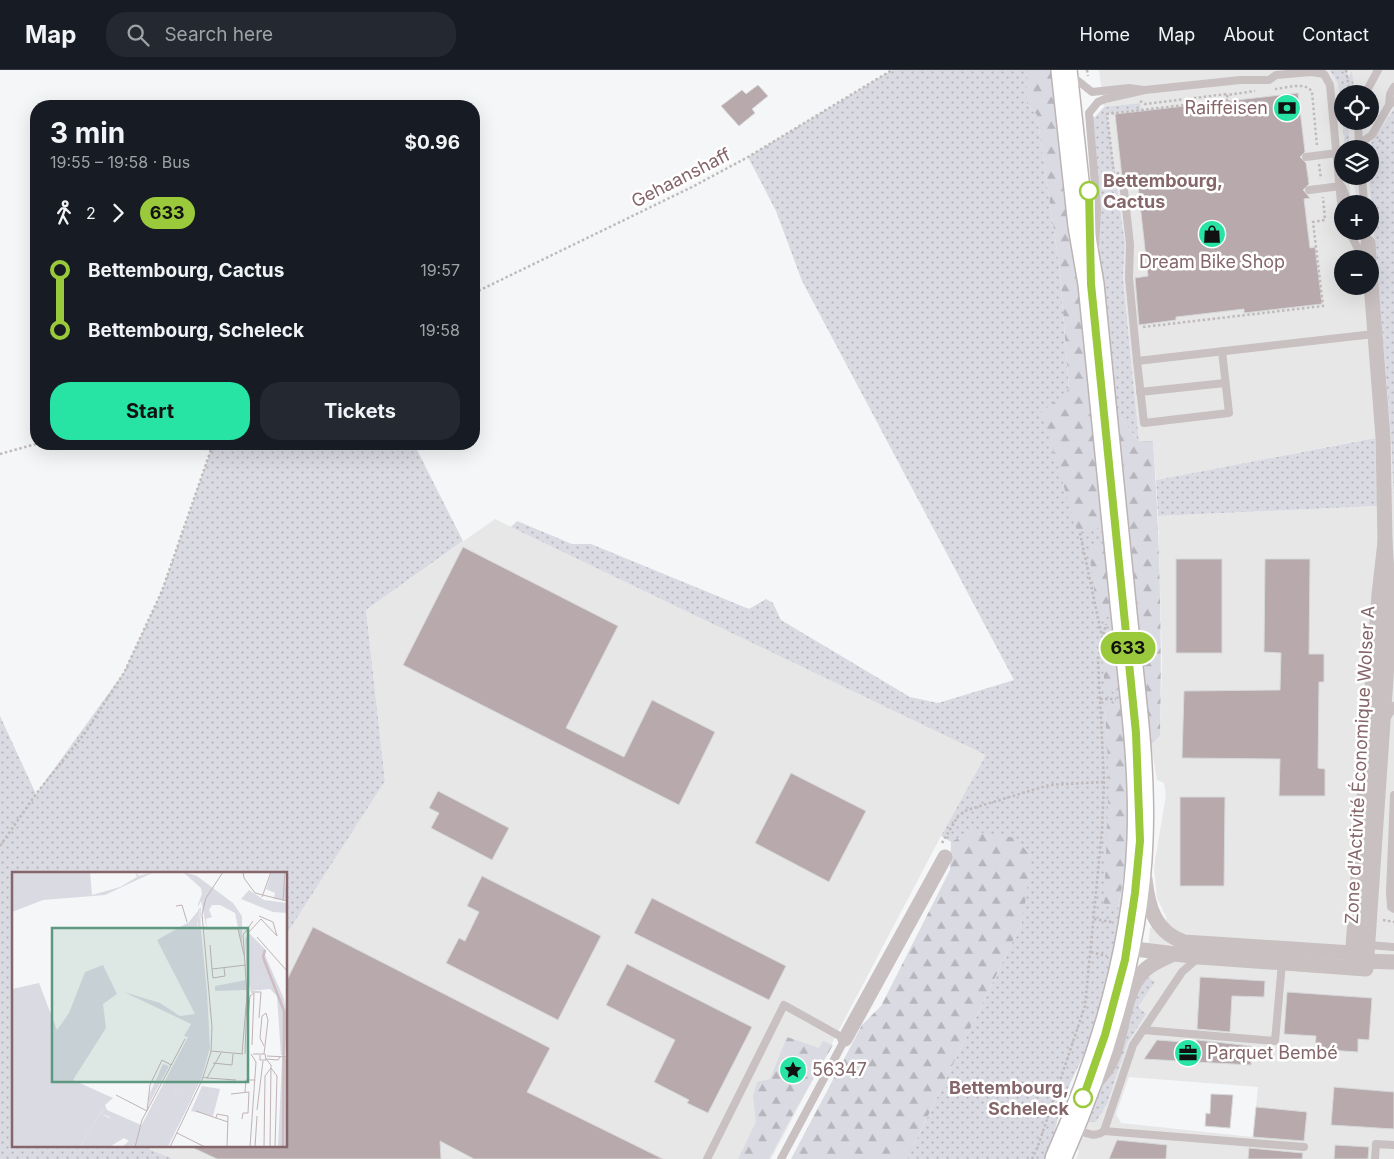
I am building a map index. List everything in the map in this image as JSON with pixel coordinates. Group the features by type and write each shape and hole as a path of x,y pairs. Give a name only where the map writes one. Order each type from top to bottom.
{"main road":[{"path":"1058,1159 1083,1098 1105,1035 1140,841 1136,733 1091,284 1081,226 1072,73"}],"street":[{"name":"Zone d'Activité Économique Wolser A","path":"1357,958 1366,783 1375,676 1390,620 1385,542 1390,521 1371,295"},
{"name":"Zone d'Activité Économique Wolser A","path":"1357,958 1368,946 1366,783 1382,725 1375,676"},
{"path":"1140,841 1148,905 1158,924 1174,938 1184,942 1394,962"},
{"path":"845,1039 945,857"},
{"path":"1122,942 1180,948 1357,958 1366,969 1199,957 1174,954 1122,942"},
{"path":"1083,1098 1107,1068 1118,1040 1132,987 1142,972 1174,954"}],"lane":[{"path":"1370,85 1378,70"},
{"path":"1091,284 1097,209 1089,113 1098,102 1145,90 1240,80 1269,80 1276,76 1318,72 1328,79 1335,140"},
{"path":"1072,73 1092,92 1129,88 1145,90"},
{"path":"1366,140 1372,135 1391,103 1390,94 1394,87"},
{"path":"1306,156 1334,153"},
{"path":"1309,190 1341,186"},
{"path":"1341,186 1345,195"},
{"path":"1341,186 1341,195"},
{"path":"1124,191 1130,244 1128,278 1144,423 1229,414 1222,351"},
{"path":"1137,360 1374,334"},
{"path":"1140,392 1225,383"},
{"path":"1382,725 1394,706"},
{"path":"1394,795 1390,893 1391,907 1394,910"},
{"path":"1368,946 1394,947"},
{"path":"1072,1127 1092,1135 1099,1135 1104,1131 1133,1045 1182,972 1199,957"},
{"path":"1143,1030 1275,1042 1282,963"},
{"path":"707,1159 784,1006 845,1039 781,1159"},
{"path":"1104,1131 1304,1147"},
{"path":"1375,1159 1376,1144 1394,1145"}],"path":[{"name":"Gehaanshaff","path":"480,290 692,187 748,157 892,70"},
{"path":"1346,70 1348,85"},
{"path":"1134,328 1323,306 1313,222 1326,220 1312,92 1310,87 1305,86 1266,90"},
{"path":"1139,101 1145,104 1256,91"},
{"path":"1114,174 1107,114 1228,100 1227,94"},
{"path":"1324,208 1330,207"},
{"path":"0,454 30,446"},
{"path":"0,846 36,794 84,733 124,672 162,591 211,450"},
{"path":"1080,533 1102,638"},
{"path":"1032,1159 1085,1006 1102,830 1104,782 1098,659 1108,617"},
{"path":"945,857 942,842 958,816 968,810 1049,785 1104,782"},
{"path":"1094,919 1122,942"},
{"path":"1091,952 1122,942"}],"shaded area":[{"path":"1099,70 1330,70 1338,84 1334,85 1334,130 1343,130 1344,140 1334,140 1334,185 1349,185 1351,195 1334,195 1334,240 1374,240 1375,250 1334,250 1334,295 1379,294 1391,436 1394,503 1394,1159 1076,1159 1079,1150 1074,1148 1087,1118 1096,1122 1107,1104 1128,1042 1145,1014 1137,1007 1154,982 1147,976 1150,966 1147,958 1150,928 1167,919 1157,898 1154,867 1166,795 1164,783 1157,780 1151,745 1160,736 1162,661 1158,516 1377,506 1374,438 1156,480 1153,441 1139,441 1123,278 1125,244 1107,114 1141,109 1139,103 1104,107","holes":["1129,1077 1258,1087 1253,1137 1121,1123 1116,1114"]},
{"path":"1346,70 1394,70 1394,109 1373,140 1349,140 1349,130 1379,130 1379,85 1353,85 1352,73 1347,78"},
{"path":"1354,185 1370,185 1371,195 1356,195"},
{"path":"495,519 987,755 941,836 771,1159 173,1159 149,1149 150,1146 288,1146 288,932 385,781 366,610"}],"green space":[{"path":"892,70 1027,70 1027,105 1037,115 1060,272 1069,390 1042,413 1104,527 1123,706 1114,704 1105,708 1118,908 1123,885 1116,944 1098,1020 1064,1099 1047,1159 907,1159 1022,922 972,831 951,842 941,836 986,755 511,527 517,521 572,544 591,544 749,609 766,599 773,603 781,620 910,697 938,703 1014,680 802,281 776,211 748,157"},
{"path":"1027,70 1053,70 1064,199 1072,224 1104,527 1077,531 1042,412 1069,389 1060,272 1037,115 1027,105"},
{"path":"1330,70 1346,70 1348,78 1352,72 1354,85 1338,84"},
{"path":"1140,103 1141,110 1107,114 1125,244 1123,278 1139,441 1120,418 1114,418 1097,253 1100,208 1092,117 1095,117 1104,107"},
{"path":"1394,109 1394,503 1391,436 1379,294 1379,250 1375,250 1374,240 1379,240 1379,195 1371,195 1370,185 1379,185 1379,140 1373,140"},
{"path":"1343,130 1349,130 1349,140 1344,140"},
{"path":"1114,418 1120,418 1139,441 1153,441 1159,551 1161,699 1160,736 1151,745"},
{"path":"1375,438 1377,506 1158,516 1156,480"},
{"path":"211,450 417,450 463,541 366,610 385,781 288,932 288,872 12,872 12,1146 150,1146 149,1149 173,1159 0,1159 0,716 36,794 124,672 162,591"},
{"path":"1096,544 1106,545 1112,597 1108,617 1098,617 1089,552"},
{"path":"1114,636 1122,688 1113,692 1105,688 1102,655 1109,637"},
{"path":"1114,704 1123,706 1128,807 1126,858 1118,908 1104,906 1109,780 1105,707"},
{"path":"971,831 1016,838 1032,858 1022,922 907,1159 791,1159 862,1025 881,1006 950,870 951,842"},
{"path":"1147,976 1155,982 1138,1007 1146,1014 1128,1042 1107,1104 1096,1122 1089,1122 1087,1118 1096,1095 1111,1070 1131,1007"},
{"path":"787,1037 819,1048 823,1041 833,1045 769,1159 738,1159 756,1122 753,1096 757,1082 770,1079"}],"building":[{"path":"758,85 768,96 752,109 755,113 739,126 721,106 742,90 746,94"},
{"path":"1298,93 1305,152 1300,157 1306,163 1309,184 1303,190 1310,198 1304,199 1310,248 1315,247 1322,304 1244,313 1244,309 1176,317 1176,320 1139,325 1135,278 1148,276 1138,186 1123,186 1115,114"},
{"path":"463,547 618,626 566,728 624,757 652,700 715,732 679,805 403,665"},
{"path":"1176,559 1222,559 1222,653 1176,653"},
{"path":"1265,559 1310,559 1309,654 1324,654 1324,682 1319,682 1318,768 1325,769 1325,796 1279,796 1280,759 1182,758 1184,691 1280,690 1281,653 1264,652"},
{"path":"791,773 866,811 829,882 755,843"},
{"path":"438,791 509,828 492,860 431,828 439,813 429,808"},
{"path":"1180,797 1225,797 1224,886 1180,886"},
{"path":"482,876 601,936 558,1020 446,963 459,938 465,941 479,912 467,906"},
{"path":"652,898 786,966 769,1000 634,933"},
{"path":"313,927 550,1048 527,1092 663,1159 474,1159 440,1141 441,1159 217,1159 189,1146 288,1146 288,978"},
{"path":"627,964 752,1027 708,1113 687,1103 689,1100 654,1082 675,1040 606,1005"},
{"path":"1200,977 1265,981 1264,997 1232,996 1230,1032 1197,1029"},
{"path":"1287,992 1372,998 1369,1040 1358,1039 1358,1052 1315,1049 1316,1036 1284,1034"},
{"path":"1157,1040 1196,1043 1197,1040 1251,1046 1251,1065 1144,1059"},
{"path":"1334,1087 1394,1092 1394,1129 1331,1125"},
{"path":"1211,1094 1233,1095 1230,1128 1205,1126 1206,1113 1210,1114"},
{"path":"1256,1107 1307,1112 1304,1141 1253,1137"},
{"path":"1117,1140 1167,1145 1166,1159 1109,1159"},
{"path":"1335,1145 1369,1147 1368,1159 1334,1159"},
{"path":"1249,1148 1303,1153 1302,1159 1248,1159"}],"bus line":[{"name":"633","path":"1083,1098 1105,1035 1125,960 1135,893 1140,841 1139,769 1136,733 1091,284 1091,209 1089,191"}],"place":[{"name":"Raiffeisen","path":"1287,108"},
{"name":"Bettembourg, Cactus","path":"1089,191"},
{"name":"Dream Bike Shop","path":"1212,234"},
{"name":"Parquet Bembé","path":"1188,1053"},
{"name":"56347","path":"793,1070"},
{"name":"Bettembourg, Scheleck","path":"1083,1098"}]}
